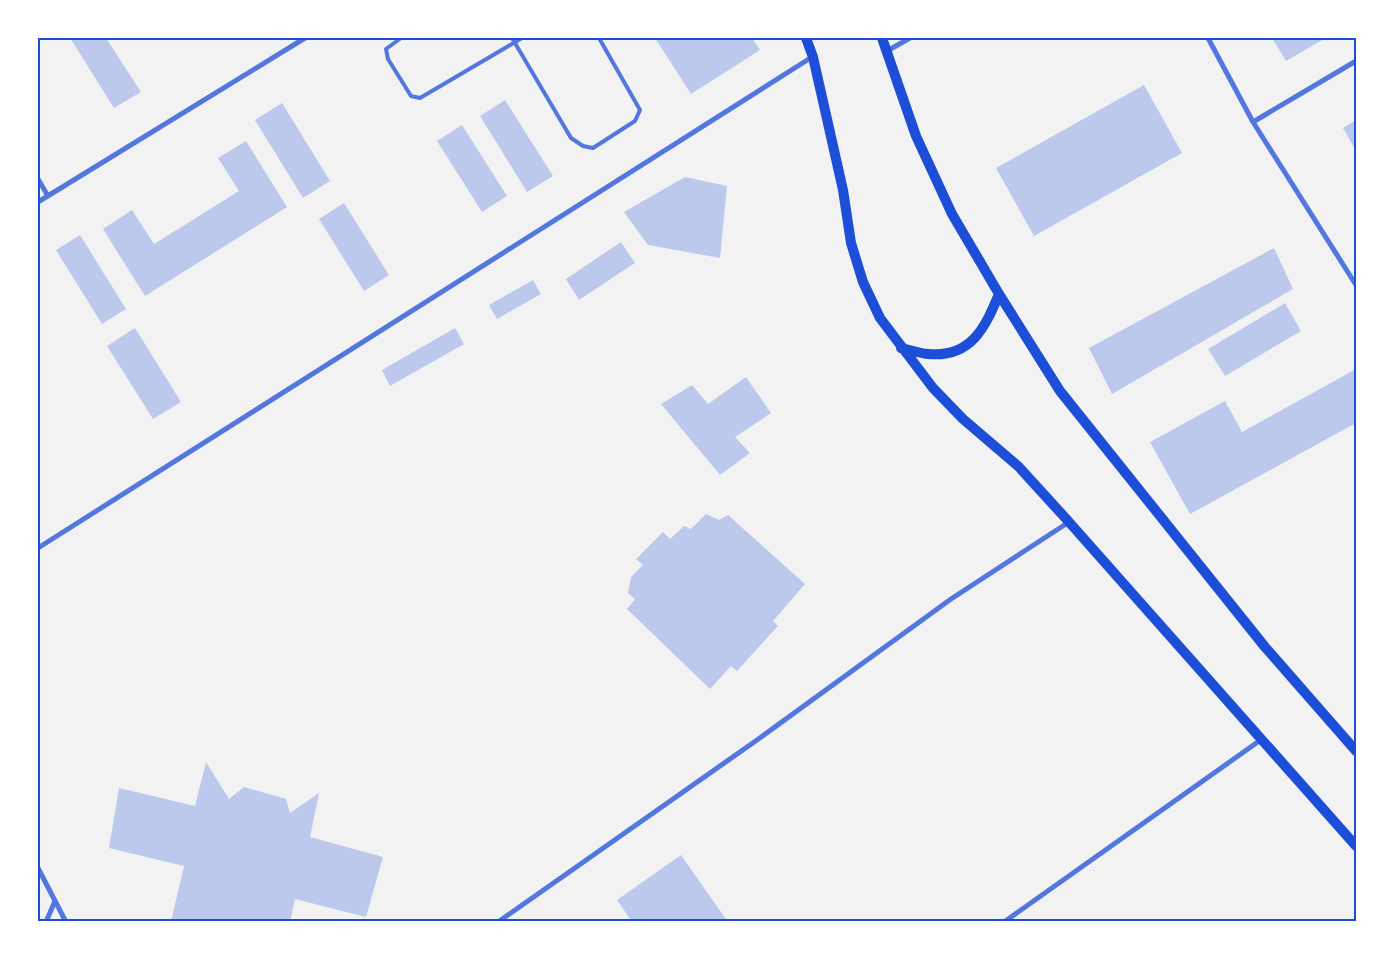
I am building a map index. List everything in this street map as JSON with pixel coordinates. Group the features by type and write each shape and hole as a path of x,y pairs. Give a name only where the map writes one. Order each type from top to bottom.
{"main road":[{"path":"806,38 813,56 843,190 853,251 863,282 880,318 932,388 963,419 1019,467 1356,846"},
{"path":"882,38 916,136 952,214 999,294 1060,391 1265,646 1356,751"},
{"path":"901,348 928,354 947,353 966,347 977,337 989,319 999,294"}],"street":[{"path":"38,202 305,38"},
{"path":"886,52 910,38"},
{"path":"1208,38 1253,122 1356,285"},
{"path":"38,548 813,56"},
{"path":"1253,122 1356,61"},
{"path":"38,179 48,196"},
{"path":"498,922 758,740 951,599 1069,522"},
{"path":"1004,922 1262,739"},
{"path":"38,868 66,922"},
{"path":"46,922 55,901"}],"lane":[{"path":"401,38 386,49 388,59 411,96 420,98 522,38"},
{"path":"512,38 571,138 583,146 593,148 635,121 640,110 599,38"}],"building":[{"path":"70,38 106,38 141,92 114,108"},
{"path":"655,38 752,38 760,50 691,94"},
{"path":"1272,38 1326,38 1286,61"},
{"path":"1144,85 1182,153 1034,236 996,168"},
{"path":"505,100 553,176 527,192 480,116"},
{"path":"282,103 330,181 303,198 255,120"},
{"path":"1356,120 1356,151 1343,128"},
{"path":"462,125 507,196 482,212 437,141"},
{"path":"246,141 287,207 145,296 103,229 132,210 154,244 239,191 218,158"},
{"path":"685,177 727,186 720,258 648,245 624,212"},
{"path":"344,203 389,275 364,291 319,219"},
{"path":"80,235 126,309 102,324 56,250"},
{"path":"621,242 635,263 579,300 566,279"},
{"path":"1274,248 1293,289 1112,394 1089,348"},
{"path":"533,280 541,294 497,319 489,305"},
{"path":"1285,303 1301,331 1225,376 1208,349"},
{"path":"135,328 181,402 153,419 107,346"},
{"path":"455,328 464,344 390,386 382,370"},
{"path":"1356,369 1356,423 1190,514 1150,442 1225,401 1242,432"},
{"path":"746,377 771,413 735,437 750,453 720,475 661,404 692,385 708,404"},
{"path":"706,514 719,520 728,515 805,584 773,621 778,626 737,671 731,666 710,689 627,609 635,599 628,593 631,577 643,565 636,559 663,532 670,539 684,526 691,529"},
{"path":"206,762 229,799 244,787 286,799 290,813 319,793 310,837 383,857 366,917 295,899 290,922 171,922 184,866 109,848 119,788 195,806"},
{"path":"681,855 728,922 632,922 617,900"}]}
